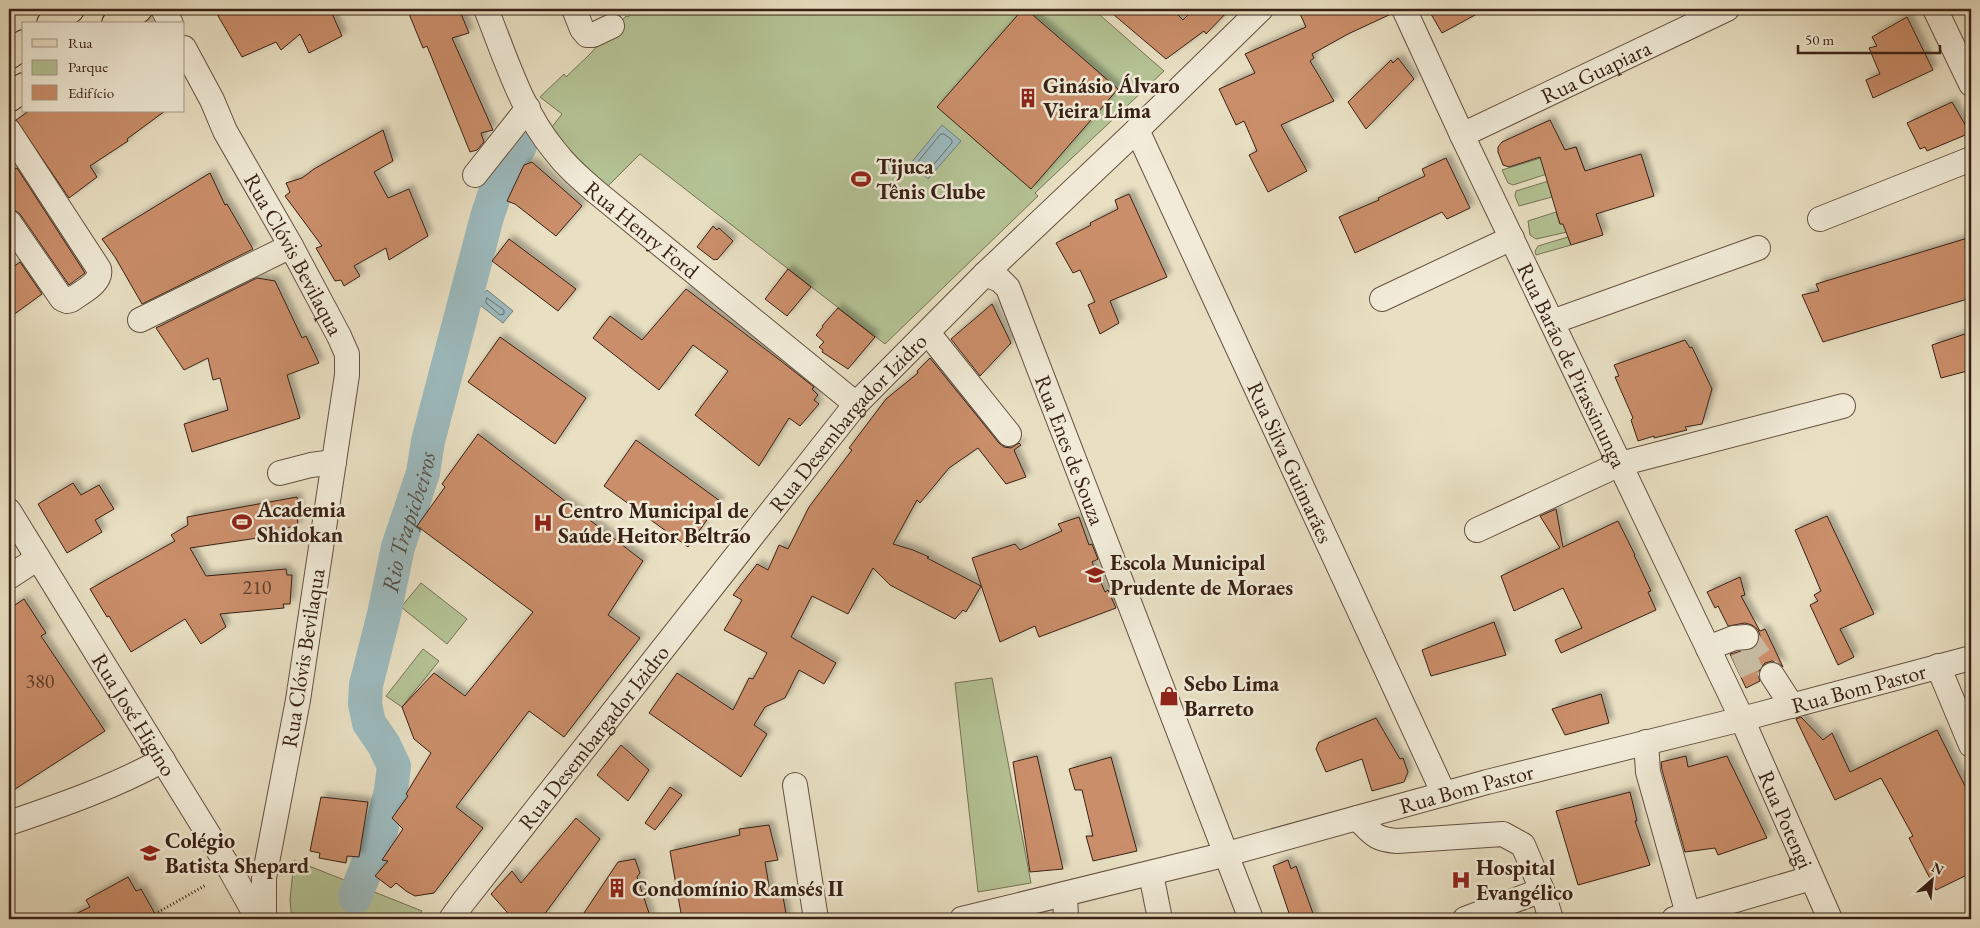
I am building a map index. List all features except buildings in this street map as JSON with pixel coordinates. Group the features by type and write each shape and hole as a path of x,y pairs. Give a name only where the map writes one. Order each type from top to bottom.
{"main road":[{"path":"53,22 70,9"},
{"path":"119,22 138,9"},
{"path":"9,55 22,45"},
{"path":"9,98 22,88"}],"street":[{"path":"163,9 170,22"},
{"name":"Rua Henry Ford","path":"486,9 528,108 553,149 569,168 588,186 856,404"},
{"path":"574,9 582,29 587,35 594,35 612,26"},
{"name":"Rua Desembargador Izidro","path":"446,919 458,913 856,404 985,274 1261,9"},
{"name":"Rua Barão de Pirassinunga","path":"1404,9 1462,135 1708,648 1728,670 1742,719"},
{"name":"Rua Guapiara","path":"1462,135 1727,9"},
{"path":"1935,9 1971,84"},
{"name":"Rua Clóvis Bevilaqua","path":"185,50 212,100 225,131 291,246 347,354 347,376 298,700 264,878 264,919"},
{"path":"185,80 204,112 225,131"},
{"path":"475,175 528,108"},
{"name":"Rua Silva Guimarães","path":"1137,130 1444,794"},
{"path":"9,131 99,269 100,276 72,300 62,299 9,222"},
{"path":"1820,220 1971,159"},
{"path":"1382,299 1512,238"},
{"path":"140,320 291,246"},
{"path":"1552,322 1758,248"},
{"name":"Rua Enes de Souza","path":"985,274 1000,280 1008,288 1251,919"},
{"path":"928,333 1009,434"},
{"path":"1477,530 1620,464 1843,406"},
{"path":"280,473 311,465 334,462"},
{"name":"Rua José Higino","path":"9,511 231,871 258,919"},
{"path":"9,577 38,558"},
{"path":"1708,648 1734,638 1746,637"},
{"name":"Rua Bom Pastor","path":"962,919 1151,874 1444,794 1742,719 1971,658"},
{"path":"1938,666 1971,745"},
{"path":"1772,675 1792,706"},
{"name":"Rua Potengi","path":"1742,719 1830,919"},
{"path":"1646,742 1648,772 1681,917 1811,878"},
{"path":"9,823 72,801 138,774 163,760"},
{"path":"795,785 816,919"},
{"path":"1357,818 1375,837 1388,840 1503,834 1523,845 1542,890 1551,919"},
{"path":"1151,874 1160,919"},
{"path":"1465,919 1542,890"},
{"path":"1065,894 1066,919"}],"path":[{"path":"154,914 206,885"}],"green space":[{"name":"Tijuca Tênis Clube","path":"635,9 1093,9 1164,71 1035,193 1038,196 885,344 640,154 606,188 548,132 562,114 540,97 564,74 566,77"},
{"path":"1576,147 1585,171 1552,197 1519,206 1515,196 1516,191 1552,180 1550,173 1513,185 1508,183 1502,170"},
{"path":"1556,212 1560,224 1564,223 1567,232 1536,239 1530,235 1528,221"},
{"path":"1568,237 1571,245 1536,255 1535,251 1538,246"},
{"path":"421,583 467,619 447,644 401,607"},
{"path":"423,649 439,661 402,707 386,696"},
{"path":"992,678 1031,883 978,892 955,683"},
{"path":"294,860 422,911 418,919 292,919 290,900"}],"water":[{"path":"942,125 961,141 928,179 911,163"},
{"path":"487,290 513,311 503,323 476,302"}],"waterway":[{"name":"Rio Trapicheiros","path":"355,897 381,830 391,790 394,766 384,745 369,723 365,704 366,685 398,547 423,473 428,441 487,217 499,181 520,146"}],"tunnel":[{"path":"142,9 150,22"},
{"path":"1746,637 1772,675"},
{"path":"1736,667 1760,656"}],"place":[{"name":"Ginásio Álvaro Vieira Lima","path":"1028,98"},
{"name":"Tijuca Tênis Clube","path":"861,179"},
{"name":"Academia Shidokan","path":"242,522"},
{"name":"Centro Municipal de Saúde Heitor Beltrão","path":"543,523"},
{"name":"Escola Municipal Prudente de Moraes","path":"1095,575"},
{"name":"Sebo Lima Barreto","path":"1169,696"},
{"name":"Colégio Batista Shepard","path":"150,853"},
{"name":"Hospital Evangélico","path":"1461,880"},
{"name":"Condomínio Ramsés II","path":"617,888"}]}
